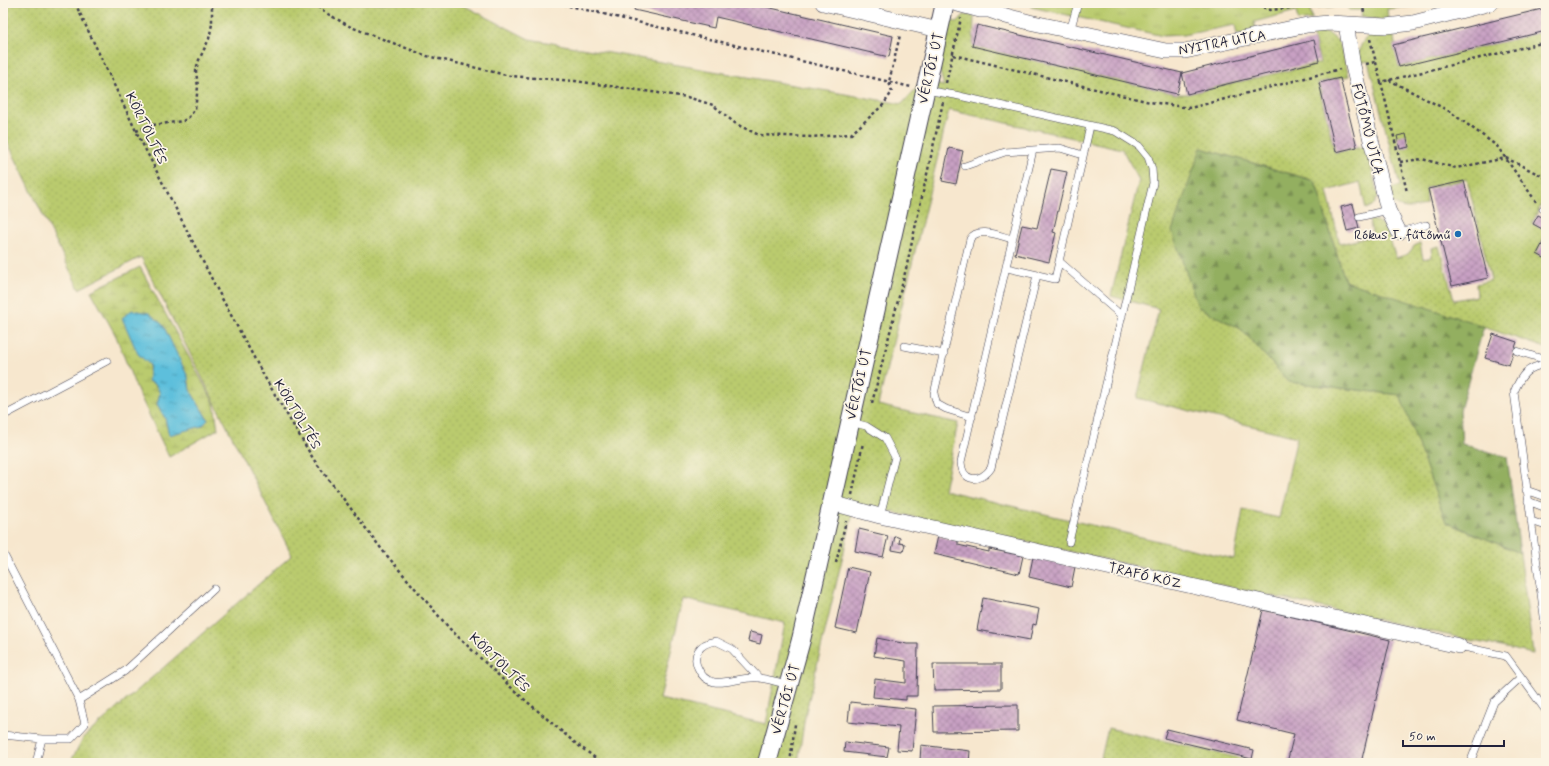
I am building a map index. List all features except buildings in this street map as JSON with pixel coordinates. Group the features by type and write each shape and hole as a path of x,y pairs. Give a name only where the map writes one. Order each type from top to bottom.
{"street":[{"path":"823,3 939,30"},
{"name":"VÉRTÓI ÚT","path":"767,763 801,640 832,503 858,424 925,90 945,3"},
{"name":"NYITRA UTCA","path":"959,5 980,10 989,10 1029,22 1166,50 1185,51 1307,25 1329,23 1386,26 1413,23 1491,3"},
{"name":"FŰTŐMŰ UTCA","path":"1346,24 1353,66 1388,210 1399,232"},
{"name":"TRAFÓ KÖZ","path":"832,503 880,516 1459,646"}],"lane":[{"path":"989,10 998,7 1003,3"},
{"path":"1070,30 1078,3"},
{"path":"925,90 945,93 1115,131 1139,146 1148,157 1152,169 1153,183 1069,542"},
{"path":"1007,268 1055,279 1090,126"},
{"path":"964,166 1005,152 1060,148 1083,155"},
{"path":"1033,150 961,462 961,468 965,474 971,478 978,479 987,474 991,468 1037,275"},
{"path":"1359,217 1388,210"},
{"path":"1399,232 1426,225"},
{"path":"972,417 946,409 937,404 934,394 970,239 977,232 986,232 1012,239"},
{"path":"1060,262 1122,316"},
{"path":"904,346 944,354"},
{"path":"1517,351 1546,360"},
{"path":"3,416 107,361"},
{"path":"1546,364 1535,366 1520,377 1514,392 1526,490 1544,600 1546,631"},
{"path":"858,424 884,438 895,456 880,516"},
{"path":"1526,490 1546,497"},
{"path":"1528,501 1546,508"},
{"path":"1531,520 1546,526"},
{"path":"3,553 79,700 85,724 71,739 42,739 3,735"},
{"path":"79,700 125,671 214,589"},
{"path":"758,677 732,649 723,643 716,641 709,642 699,649 696,655 697,667 701,674 711,682 718,683 758,677 789,684"},
{"path":"1459,646 1506,656 1546,711"},
{"path":"1470,763 1494,702 1521,677"},
{"path":"36,763 42,739"}],"path":[{"name":"KÖRTÖLTÉS","path":"76,3 136,131 261,370 314,460 383,551 450,629 517,693 574,742 602,763"},
{"path":"136,131 153,125 183,121 189,117 195,109 198,87 196,71 198,62 209,38 212,24 212,3"},
{"path":"314,3 350,27 427,56 510,76 575,81 687,97 713,105 736,124 759,135 812,137 851,134 883,105 892,92 889,82 903,22"},
{"path":"557,3 925,90"},
{"path":"598,13 600,3"},
{"path":"1252,3 1270,10 1335,3"},
{"path":"1362,3 1366,25 1375,62 1382,82 1407,192"},
{"path":"872,404 906,269 945,93 959,5"},
{"path":"1382,82 1546,42"},
{"path":"952,55 1150,102 1190,108 1353,66 1375,62"},
{"path":"1389,80 1449,111 1497,146 1543,208"},
{"path":"1400,162 1422,159 1456,168 1506,158 1546,178"},
{"path":"849,508 858,424"}],"green space":[{"path":"3,3 459,3 529,39 902,104 923,81 944,86 938,65 948,25 952,21 957,22 964,15 974,15 973,46 1177,94 1187,94 1320,63 1311,32 1327,32 1339,42 1349,76 1318,83 1335,153 1366,146 1378,196 1374,205 1366,209 1360,182 1327,191 1340,244 1373,236 1369,220 1376,221 1385,228 1396,258 1408,254 1415,245 1420,243 1423,259 1432,257 1431,248 1439,246 1454,300 1477,296 1476,284 1491,280 1467,179 1426,188 1427,203 1418,207 1404,208 1392,201 1389,189 1400,186 1368,61 1359,63 1360,48 1363,42 1372,35 1393,32 1399,67 1546,31 1546,196 1532,223 1546,231 1546,234 1536,253 1546,259 1546,348 1345,281 1315,181 1201,148 1198,307 1241,329 1289,382 1401,395 1446,522 1520,553 1533,654 855,504 805,716 798,763 70,763 83,738 292,555 141,257 79,289 3,133","holes":["949,110 1122,149 1139,180 1111,296 1159,309 1137,398 1297,437 1279,518 1243,510 1234,559 944,490 958,423 878,405","683,599 785,623 766,724 660,699"]},
{"path":"1031,3 1427,3 1387,9 1388,19 1381,20 1361,16 1362,10 1349,10 1348,6 1310,8 1312,19 1298,21 1296,11 1254,22 1256,31 1237,35 1235,25 1183,35 1163,36 1031,7"},
{"path":"1201,148 1315,181 1345,281 1484,326 1460,410 1462,444 1507,457 1520,553 1446,522 1400,395 1289,382 1241,329 1198,307 1172,231"},
{"path":"140,267 214,403 218,429 169,457 135,385 116,336 91,291","holes":["150,365 188,377 190,390 208,420 169,435 165,418 157,404 160,393 156,385 148,381"]},
{"path":"1108,728 1261,763 1100,763"}],"water":[{"path":"132,310 149,313 163,325 188,377 190,390 208,420 202,426 169,435 165,418 157,404 160,393 156,385 148,381 150,365 138,354 122,318"}],"place":[{"name":"Rókus I. fűtőmű","path":"1458,234"}]}
